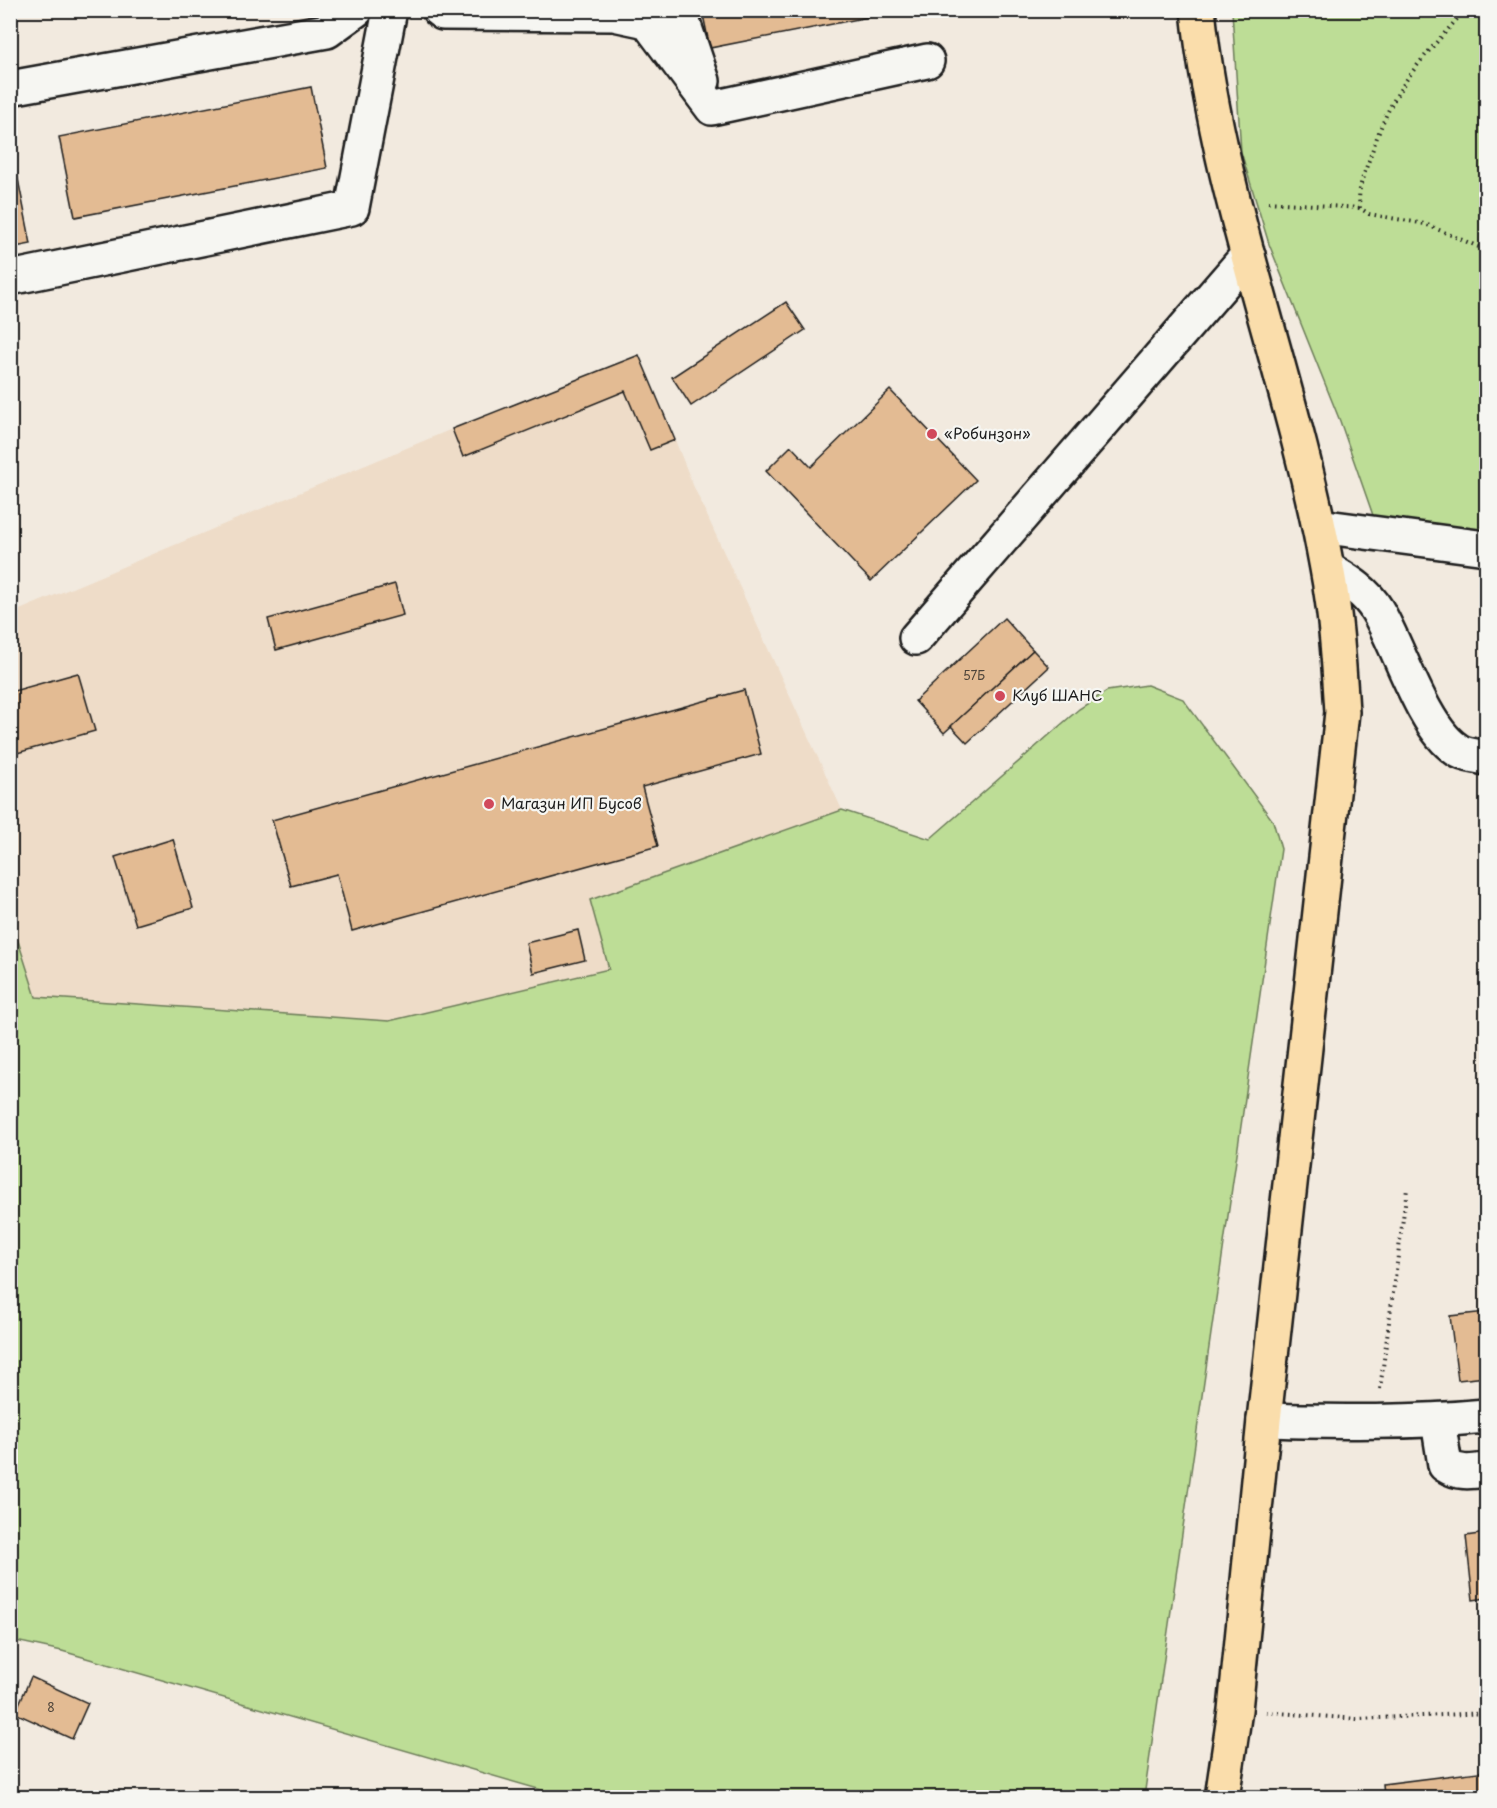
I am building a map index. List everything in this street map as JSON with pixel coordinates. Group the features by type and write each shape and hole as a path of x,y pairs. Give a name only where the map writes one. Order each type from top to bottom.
{"main road":[{"path":"1198,10 1203,59 1218,136 1289,402 1328,569 1338,646 1342,712 1264,1420 1235,1710 1222,1797"}],"lane":[{"path":"10,87 327,30 356,10"},
{"path":"10,278 352,207 390,10"},
{"path":"439,10 443,13 614,14 647,21 712,108"},
{"path":"679,10 712,108"},
{"path":"712,108 927,61"},
{"path":"916,638 1248,255"},
{"path":"1319,526 1486,548"},
{"path":"1328,569 1359,588 1376,608 1440,734 1457,750 1486,758"},
{"path":"1264,1420 1375,1423 1438,1421 1486,1416"},
{"path":"1438,1421 1445,1465 1454,1471 1486,1470"}],"path":[{"path":"1360,208 1359,184 1394,100 1428,51 1465,10"},
{"path":"1235,200 1360,208 1369,214 1425,224 1486,250"},
{"path":"1375,1423 1407,1189"},
{"path":"1235,1710 1357,1719 1486,1713"}],"shaded area":[{"path":"625,391 650,450 675,440 693,485 842,810 590,900 609,969 389,1021 35,997 11,919 10,614 452,429 464,457"}],"green space":[{"path":"1232,11 1486,11 1486,538 1375,521 1340,421 1269,244 1241,152"},
{"path":"1147,685 1183,699 1273,821 1281,849 1144,1797 566,1797 62,1651 11,1640 11,919 36,997 389,1021 609,969 590,900 842,810 930,839 1079,709 1107,691"}],"building":[{"path":"702,10 904,10 710,48"},
{"path":"311,87 327,168 75,217 59,137"},
{"path":"15,164 31,244 10,248 10,165"},
{"path":"786,302 805,330 691,406 672,377"},
{"path":"639,355 675,440 650,450 625,391 463,457 452,429"},
{"path":"890,390 976,480 871,581 766,471 791,446 811,467"},
{"path":"395,584 403,615 276,650 268,619"},
{"path":"1004,618 1033,650 944,733 915,701"},
{"name":"Клуб ШАНС","path":"1033,650 1049,667 967,743 951,726"},
{"path":"78,673 95,731 10,755 10,692"},
{"name":"Магазин ИП Бусов","path":"744,690 761,754 642,787 658,846 352,931 337,874 291,886 272,820"},
{"path":"173,839 193,908 136,925 115,857"},
{"path":"578,930 585,960 533,973 526,943"},
{"path":"1486,1312 1486,1377 1458,1380 1450,1316"},
{"path":"1486,1533 1486,1598 1473,1600 1466,1536"},
{"path":"31,1677 88,1703 72,1739 15,1713"},
{"path":"1486,1771 1486,1798 1384,1798 1383,1784"}],"place":[{"name":"«Робинзон»","path":"932,434"},
{"name":"Клуб ШАНС","path":"1000,696"},
{"name":"Магазин ИП Бусов","path":"489,804"}]}
